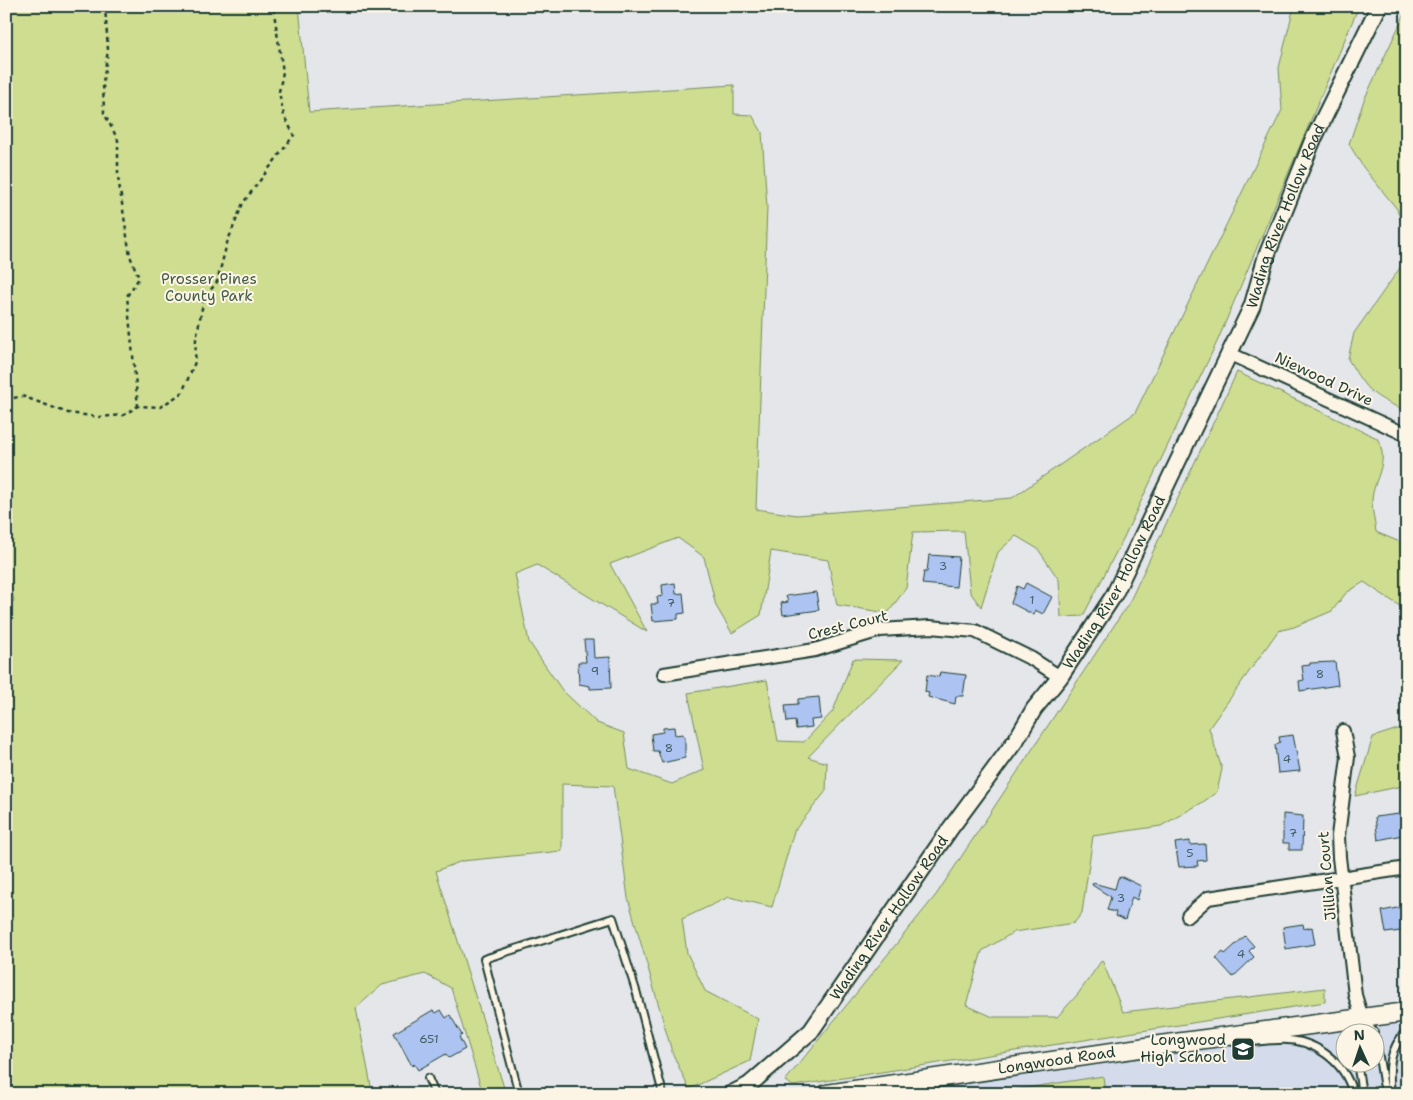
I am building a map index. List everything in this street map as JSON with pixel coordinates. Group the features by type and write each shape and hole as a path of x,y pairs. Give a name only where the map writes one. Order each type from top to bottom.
{"main road":[{"name":"Longwood Road","path":"1369,1022 1407,1012"},
{"name":"Longwood Road","path":"828,1094 1207,1039 1336,1027"}],"street":[{"name":"Wading River Hollow Road","path":"731,1094 747,1089 811,1031 950,829 1060,677 1114,595 1252,306 1266,256 1312,142 1379,6"},
{"name":"Niewood Drive","path":"1228,353 1407,435"},
{"name":"Crest Court","path":"664,674 815,650 880,630 930,627 975,631 1032,659 1060,677"},
{"name":"Jillian Court","path":"1343,731 1348,756 1338,836 1357,1022"},
{"path":"1188,916 1208,898 1407,868"}],"lane":[{"path":"519,1094 484,959 613,918 638,994 663,1094"},
{"path":"1390,1094 1389,1063 1392,1050 1407,1030"},
{"path":"1207,1039 1242,1043 1281,1040 1308,1044 1333,1058 1346,1072 1353,1094"},
{"path":"1359,1072 1362,1094"},
{"path":"1381,1072 1385,1094"},
{"path":"428,1078 435,1094"}],"path":[{"path":"105,6 108,50 103,82 104,113 118,140 118,177 130,256 139,278 126,296 138,406"},
{"path":"6,400 22,396 68,413 99,417 124,415 138,406 160,406 182,393 195,362 196,339 204,298 217,282 227,243 243,204 294,134 284,116 279,92 283,72 273,6"}],"shaded area":[{"name":"Longwood High School","path":"1407,1013 1407,1094 871,1094 1336,1024 1336,1072 1386,1072 1386,1022 1347,1022"}],"green space":[{"name":"Prosser Pines County Park","path":"6,6 299,6 309,112 734,85 734,114 752,115 762,132 767,207 756,509 797,515 1012,498 1135,413 1282,110 1279,68 1294,6 1359,6 1217,342 1124,537 1083,616 1061,617 1059,580 1038,549 1016,536 998,552 981,607 970,592 964,531 913,532 906,588 888,613 837,605 828,560 771,551 761,615 732,633 716,606 704,557 678,538 610,564 647,632 537,565 515,574 529,642 562,690 597,723 624,733 629,769 672,784 704,770 688,693 767,680 778,741 804,742 833,711 853,659 903,660 808,757 827,763 826,791 794,831 772,907 729,897 682,919 687,953 705,991 758,1019 750,1061 689,1089 672,1052 628,898 613,786 562,784 562,851 462,861 436,871 506,1094 483,1094 451,988 425,974 382,985 356,1008 371,1086 361,1094 6,1094 6,606 14,601 6,565"},
{"path":"1407,9 1407,238 1397,209 1363,167 1349,144 1364,100"},
{"path":"1407,258 1407,412 1372,392 1361,380 1348,359 1354,333"},
{"path":"1237,372 1377,438 1381,447 1382,463 1373,493 1372,509 1376,532 1407,545 1407,611 1364,582 1346,593 1332,611 1294,627 1278,631 1209,728 1222,769 1217,792 1161,826 1093,836 1082,913 1074,923 1014,932 982,951 966,1005 993,1017 1057,1017 1078,994 1102,960 1123,1012 1325,988 1325,1002 793,1086 785,1081 936,895 1129,603"},
{"path":"1407,726 1407,785 1355,796 1373,737"},
{"path":"1103,1076 1105,1094 987,1094"}],"building":[{"path":"929,555 959,557 956,587 922,584 924,572 927,572"},
{"path":"675,583 676,594 683,593 685,613 678,614 678,619 653,621 651,604 658,604 657,597 663,596 662,585"},
{"path":"1026,583 1052,597 1043,614 1035,610 1034,615 1011,603 1017,586 1023,589"},
{"path":"816,592 819,610 783,615 781,603 788,602 786,596"},
{"path":"584,640 593,640 594,658 610,657 611,688 590,689 590,686 579,684 578,662 586,662"},
{"path":"1335,662 1338,685 1300,691 1299,681 1304,680 1302,666 1310,665 1310,663"},
{"path":"940,672 966,675 963,696 956,696 955,704 928,697 929,693 925,692 927,675 939,677"},
{"path":"819,697 821,719 811,720 812,727 796,729 795,721 787,722 785,705 798,704 798,699"},
{"path":"674,727 675,735 683,734 685,738 685,758 662,763 658,751 653,751 651,734 663,732 663,728"},
{"path":"1293,735 1300,771 1278,773 1275,745 1280,742 1279,737"},
{"path":"1407,813 1407,834 1378,840 1375,817"},
{"path":"1283,814 1303,816 1302,850 1289,850 1289,843 1283,843"},
{"path":"1190,841 1190,845 1205,844 1206,860 1197,861 1198,866 1179,867 1175,843"},
{"path":"1122,877 1141,886 1137,900 1132,897 1125,920 1115,916 1116,912 1107,910 1111,897 1092,885 1093,883 1115,889 1118,878"},
{"path":"1402,907 1403,914 1407,913 1407,930 1386,933 1382,911"},
{"path":"1303,924 1304,929 1312,927 1315,944 1286,949 1283,927"},
{"path":"1245,936 1254,946 1249,951 1254,957 1233,977 1216,958 1223,952 1225,954"},
{"path":"433,1010 436,1013 441,1010 446,1018 450,1015 462,1035 459,1037 465,1049 449,1058 446,1054 418,1070 414,1064 412,1066 394,1033"}],"place":[{"name":"Longwood High School","path":"1243,1049"}]}
